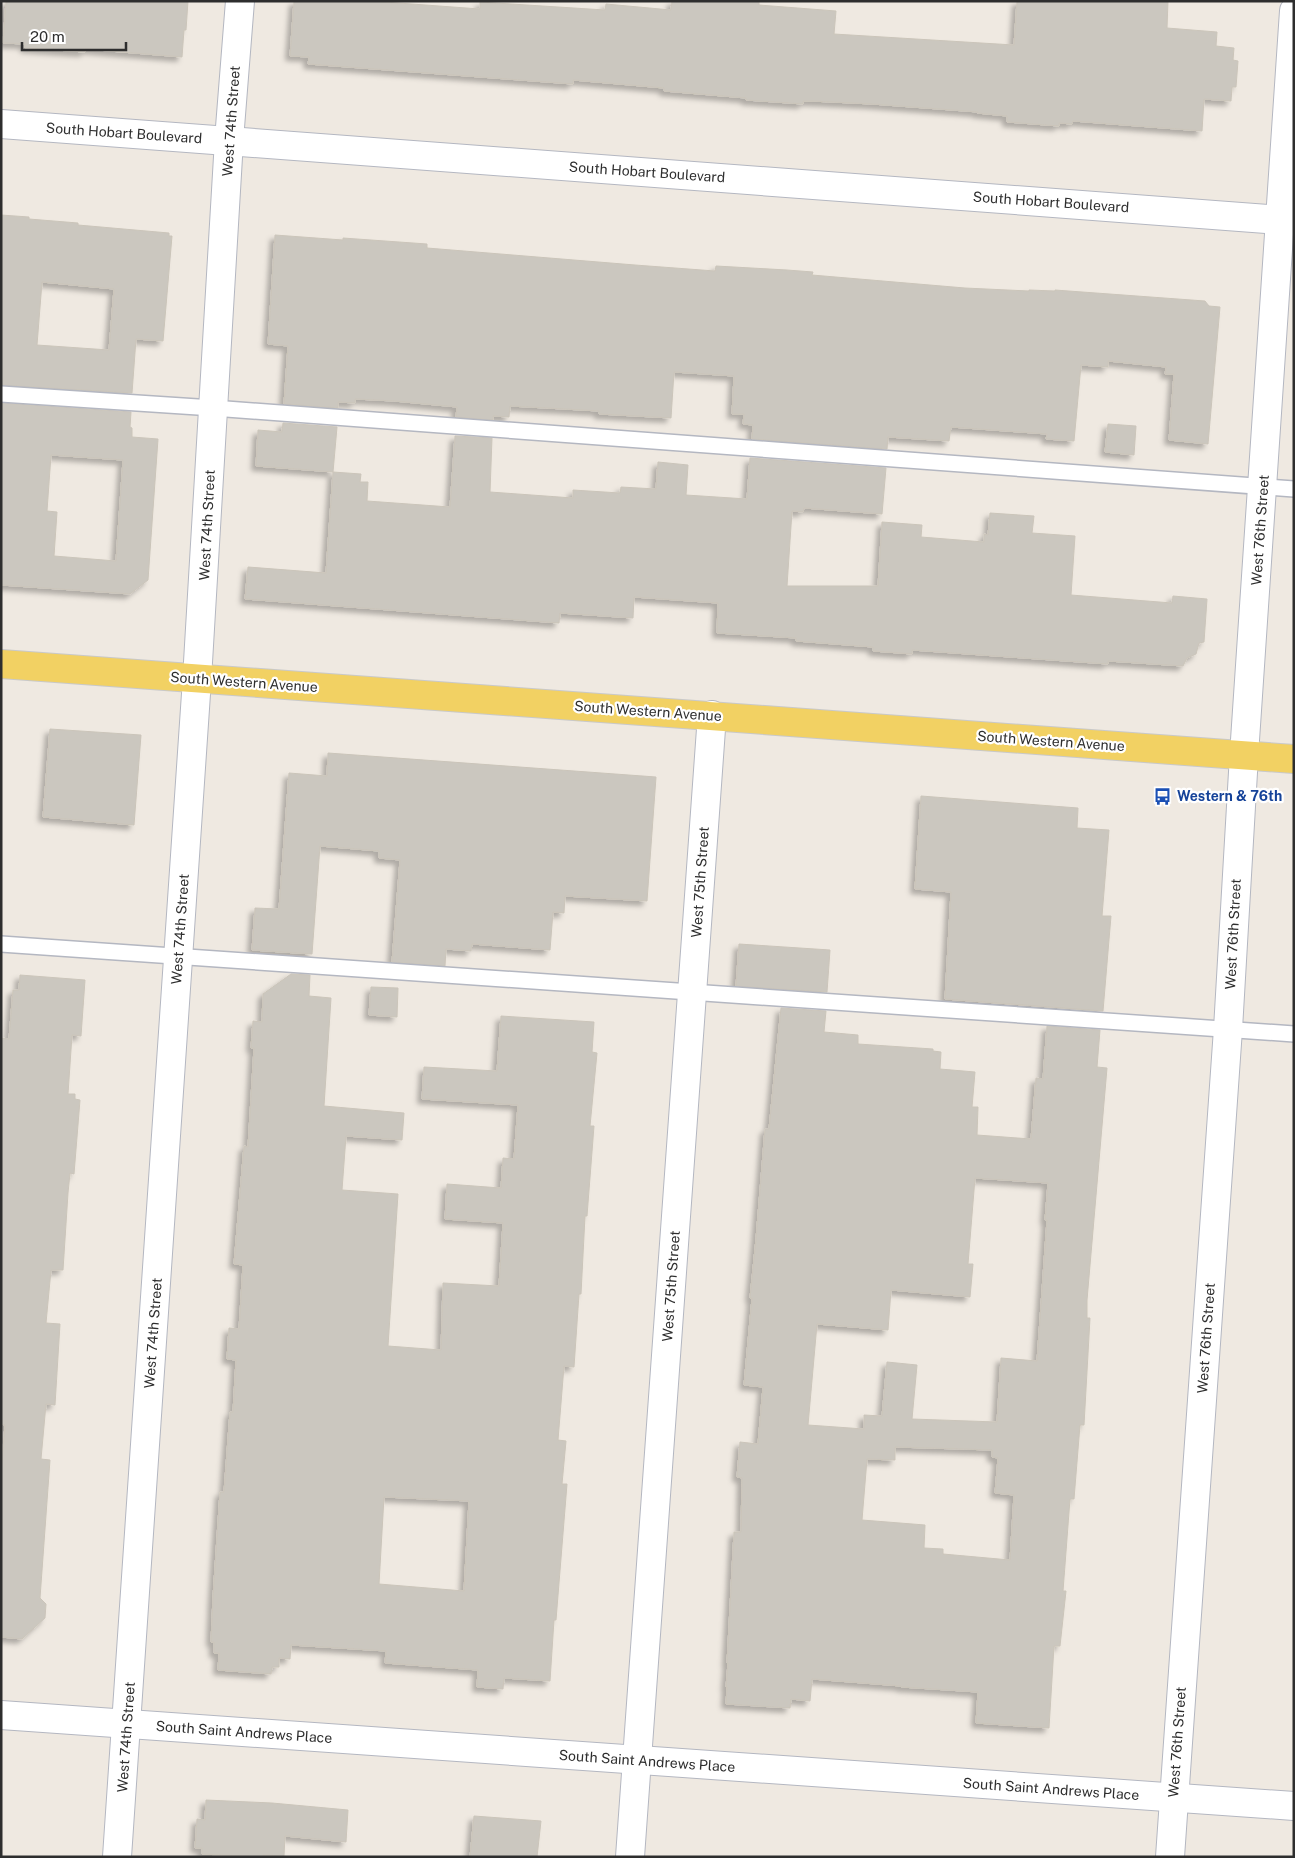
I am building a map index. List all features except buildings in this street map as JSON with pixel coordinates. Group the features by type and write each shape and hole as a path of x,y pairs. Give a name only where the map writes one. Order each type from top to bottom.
{"main road":[{"name":"South Western Avenue","path":"1,664 1294,759"}],"street":[{"name":"West 74th Street","path":"117,1857 179,956 229,140 240,1"},
{"name":"West 76th Street","path":"1170,1857 1228,1029 1244,755 1263,487 1286,220 1294,11"},
{"name":"South Hobart Boulevard","path":"1,124 1286,220"},
{"name":"West 75th Street","path":"630,1857 712,715"},
{"name":"South Saint Andrews Place","path":"1,1715 1294,1806"}],"lane":[{"path":"1,394 214,408 1294,489"},
{"path":"1,944 1294,1034"}],"place":[{"name":"Western & 76th","path":"1163,796"}]}
